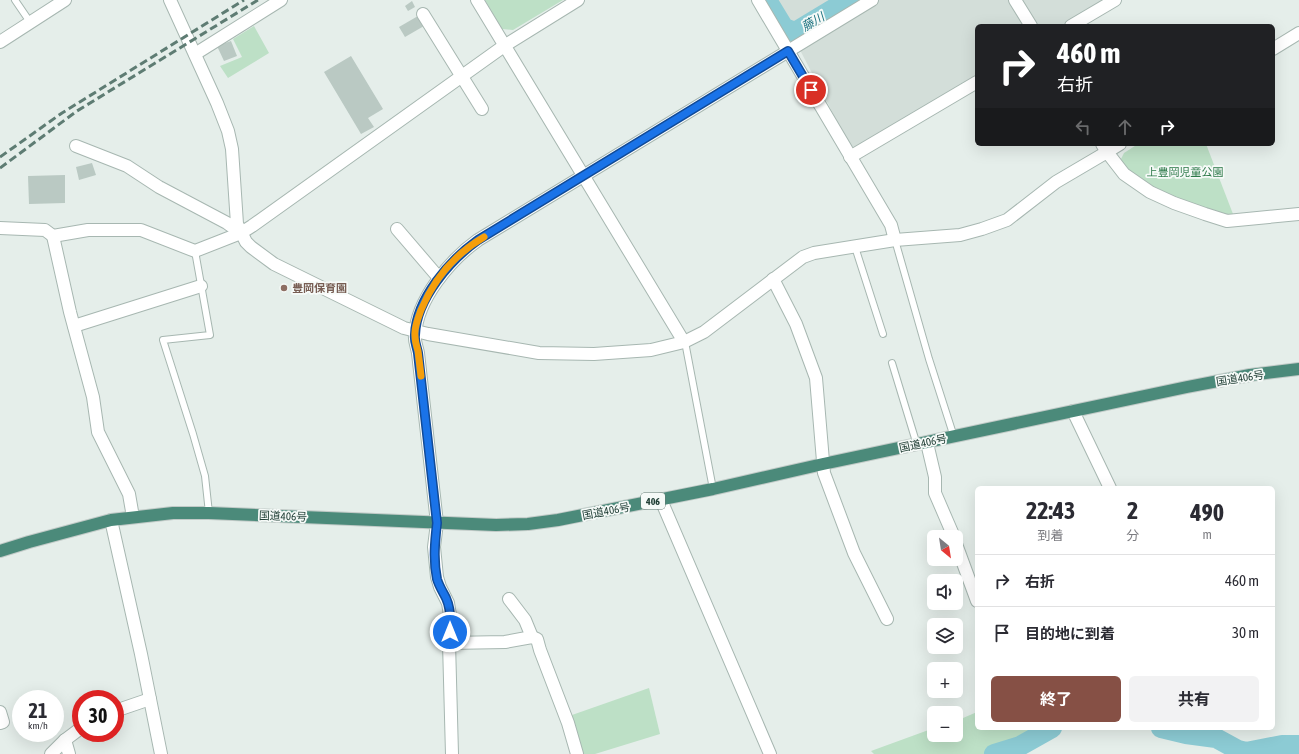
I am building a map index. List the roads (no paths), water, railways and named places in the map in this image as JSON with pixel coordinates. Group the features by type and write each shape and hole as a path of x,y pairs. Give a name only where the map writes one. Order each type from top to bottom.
{"highway":[{"name":"国道406号","path":"0,551 111,520 173,513 209,513 496,525 528,524 558,520 713,489 1073,411 1250,375 1299,369"}],"street":[{"path":"0,42 65,0"},
{"path":"170,0 218,103 228,131 232,149 237,224 246,242 274,264 415,332 538,353 594,354 651,350 684,342 696,337 716,324 803,257 814,253 895,240 960,235 1007,220 1056,182 1105,148 1124,174 1150,192 1174,203 1205,214 1227,221 1299,214"},
{"path":"195,54 281,0"},
{"path":"477,0 684,342"},
{"path":"53,236 88,230 141,230 195,251 241,233 460,76 504,46 578,0"},
{"path":"758,0 890,225 895,240"},
{"path":"452,754 448,643 451,621 448,603 437,577 434,547 437,523 418,353 414,336 416,324 424,304 439,278 454,259 478,240 872,0"},
{"path":"1015,0 1030,24"},
{"path":"1074,24 1115,0"},
{"path":"423,14 460,76 482,109"},
{"path":"1275,48 1299,33"},
{"path":"850,157 975,83"},
{"path":"76,146 128,166 159,187 227,223 241,233"},
{"path":"0,228 45,230 53,236 74,326 93,397 98,432 129,494 133,517"},
{"path":"397,229 439,278"},
{"path":"773,279 796,324 816,378 824,473 854,553 887,619"},
{"path":"74,326 201,286"},
{"path":"1073,411 1109,486"},
{"path":"922,444 934,477 935,493 951,530"},
{"path":"661,500 770,754"},
{"path":"111,520 161,754"},
{"path":"963,563 975,596"},
{"path":"509,599 525,620 532,637"},
{"path":"448,643 505,642 532,637 537,639 568,723 577,754"},
{"path":"124,708 150,699"},
{"path":"0,712 3,722 0,723"},
{"path":"51,754 72,735"},
{"path":"65,740 69,754"}],"lane":[{"path":"15,0 30,22"},
{"path":"895,240 929,359 954,437"},
{"path":"855,247 883,334"},
{"path":"195,251 210,335 163,340 205,476 209,513"},
{"path":"684,342 713,489"},
{"path":"892,363 922,444"}],"waterway":[{"name":"藤川","path":"767,0 784,28 795,32 848,0"},
{"path":"994,754 1020,746 1048,730"},
{"path":"1169,730 1216,738 1238,750 1246,752 1282,745 1299,745"}],"railway":[{"path":"0,157 62,113 244,0"},
{"path":"0,168 77,111 258,0"}],"place":[{"name":"豊岡保育園","path":"284,288"}],"park label":[{"name":"上豊岡児童公園","path":"1185,172"}]}
